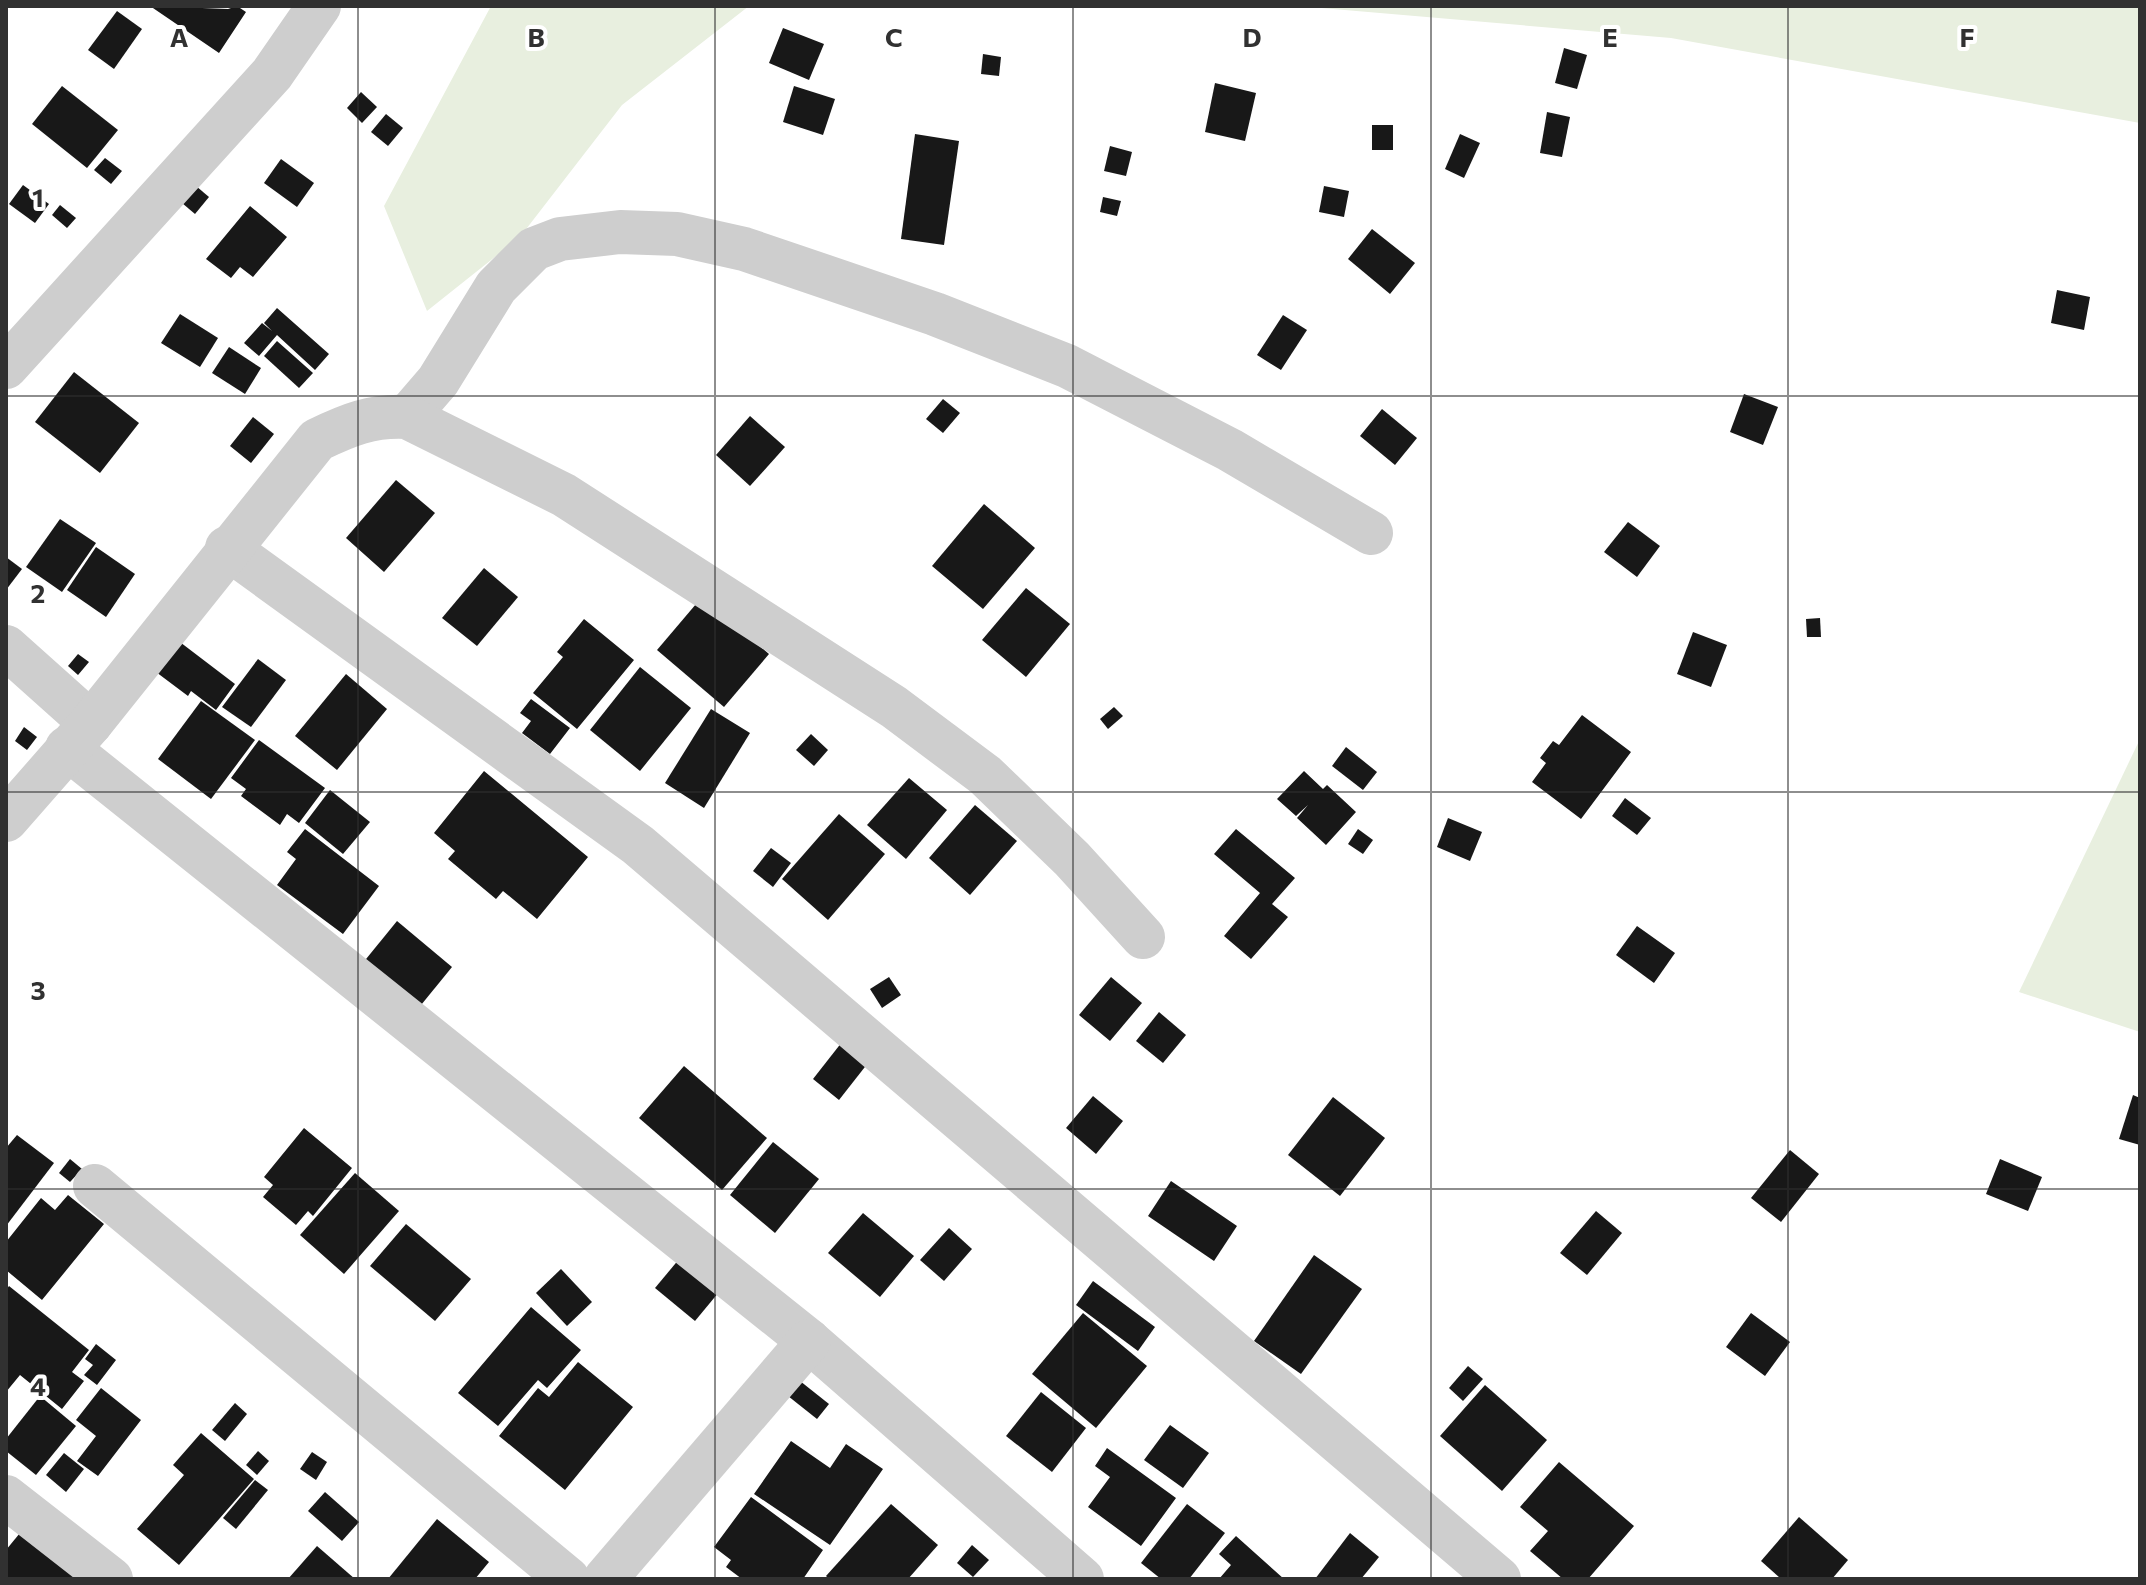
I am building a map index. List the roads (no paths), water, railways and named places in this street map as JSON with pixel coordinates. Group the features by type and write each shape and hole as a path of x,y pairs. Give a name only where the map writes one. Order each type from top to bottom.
{"street":[{"path":"6,367 272,74 319,6"},
{"path":"407,417 438,381 496,287 534,249 560,239 620,232 677,234 744,249 935,314 1067,366 1230,450 1371,533"},
{"path":"6,820 79,736 227,548 317,440 356,421 384,416 407,417 564,495 894,707 985,775 1072,859 1143,937"},
{"path":"227,548 638,845 1499,1579"},
{"path":"6,647 79,736 809,1341 1082,1579"},
{"path":"95,1186 568,1579"},
{"path":"605,1579 809,1341"},
{"path":"6,1497 111,1579"}]}
